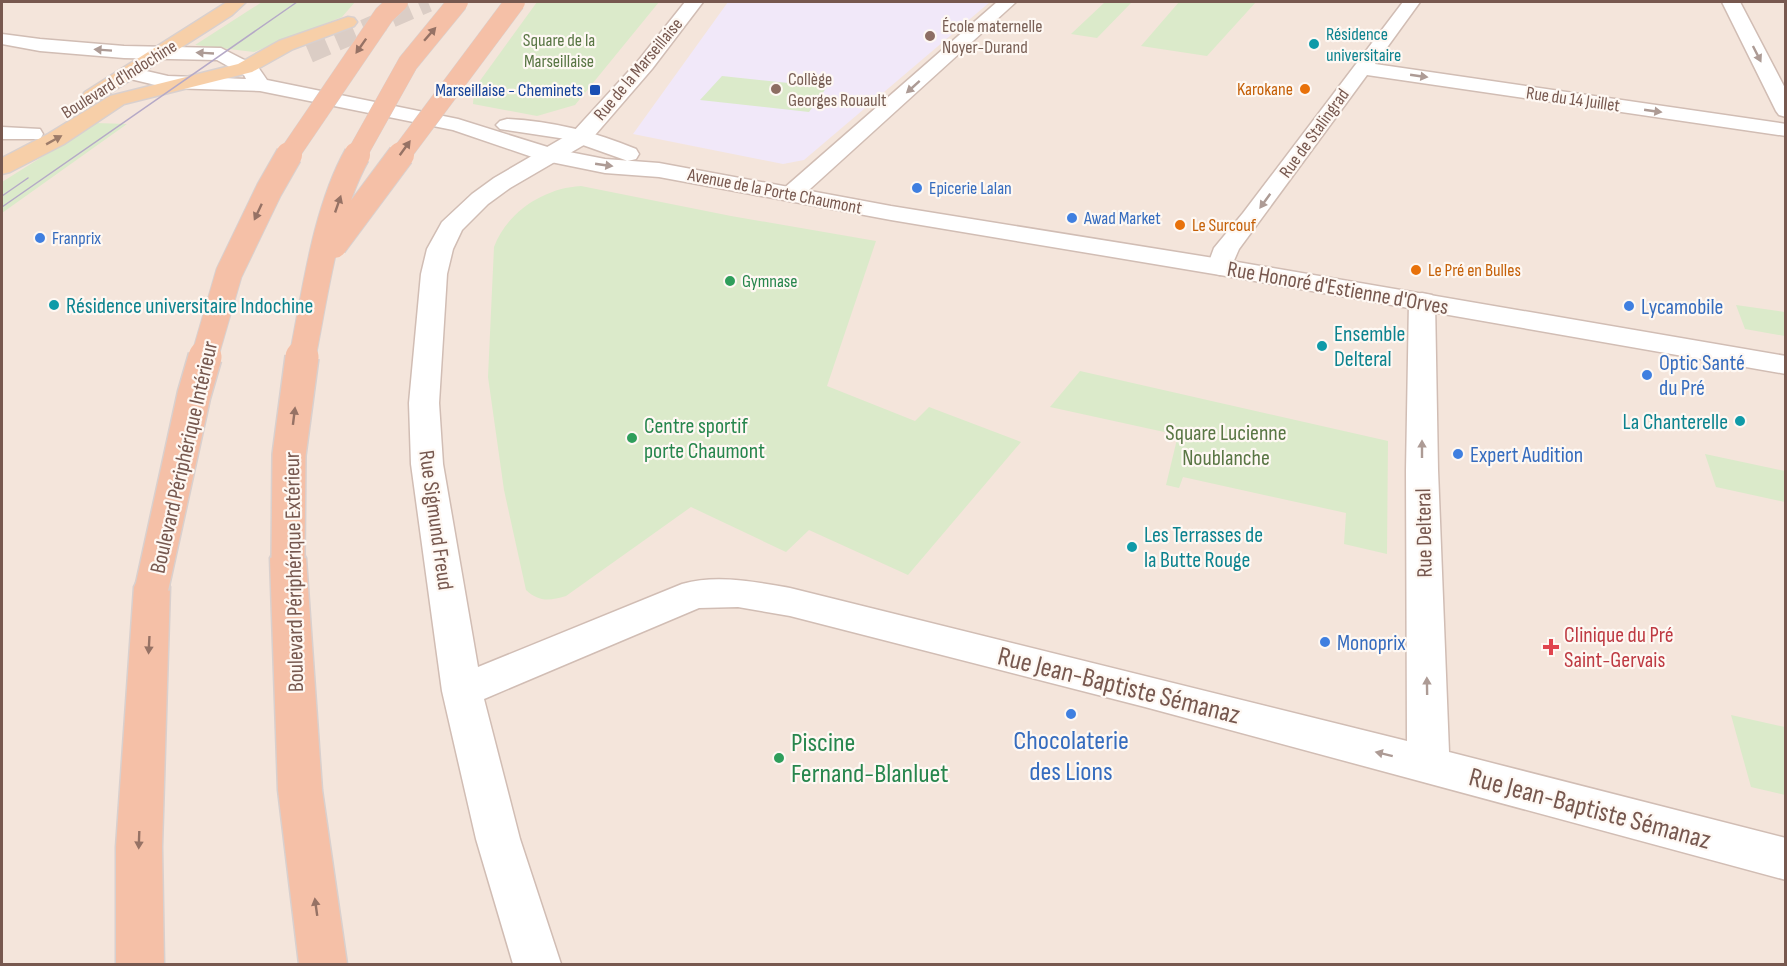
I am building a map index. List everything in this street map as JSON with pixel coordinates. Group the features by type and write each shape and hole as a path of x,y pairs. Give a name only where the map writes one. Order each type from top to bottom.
{"highway":[{"name":"Boulevard Périphérique Extérieur","path":"323,964 300,790 288,558 289,455 299,374 321,263 352,162 408,63 458,2"},
{"path":"321,263 515,2"},
{"name":"Boulevard Périphérique Intérieur","path":"140,964 139,848 152,587 194,395 229,273 269,190 297,141 390,6"}],"main road":[{"name":"Boulevard d'Indochine","path":"2,158 32,135 232,6 243,2"},
{"path":"245,68 286,45 348,22"},
{"path":"245,68 309,53"},
{"name":"Boulevard d'Indochine","path":"2,167 56,140 117,100 193,83 245,68"}],"street":[{"name":"Rue de la Marseillaise","path":"581,137 645,66 694,2"},
{"path":"791,194 1007,2"},
{"name":"Rue de Stalingrad","path":"1220,267 1227,248 1252,218 1412,2"},
{"path":"1731,2 1785,111"},
{"path":"2,39 61,47 221,54 245,68 260,85"},
{"name":"Rue du 14 Juillet","path":"1361,68 1785,130"},
{"name":"Avenue de la Porte Chaumont","path":"129,73 154,80 260,85 458,125 549,155 604,166 659,170 891,213"},
{"name":"Avenue de la Porte Chaumont","path":"458,125 515,125 581,137 623,152 659,170"},
{"path":"2,133 32,135"},
{"name":"Rue Sigmund Freud","path":"537,964 498,838 462,691 427,464 424,403 434,274 440,249 451,227 480,199 581,137"},
{"name":"Rue Honoré d'Estienne d'Orves","path":"891,213 1220,267 1785,365"},
{"name":"Rue Delteral","path":"1422,302 1422,470 1428,765"},
{"name":"Rue Jean-Baptiste Sémanaz","path":"462,691 694,594 738,592 790,602 1048,667 1785,859"}],"shaded area":[{"path":"2,2 1785,2 1785,964 2,964"},
{"name":"Collège Georges Rouault","path":"728,2 990,2 804,160 783,164 633,134"}],"green space":[{"path":"262,2 355,2 342,17 254,52 195,45"},
{"name":"Square de la Marseillaise","path":"537,2 659,2 575,105 537,116 473,104 474,89"},
{"path":"1105,2 1132,2 1097,38 1071,34"},
{"path":"1179,2 1256,2 1207,56 1141,46"},
{"path":"722,76 827,87 809,112 700,100"},
{"path":"96,123 127,124 2,213 2,182"},
{"name":"Centre sportif porte Chaumont","path":"581,186 731,216 876,241 827,386 915,421 929,407 1021,442 908,575 809,530 786,552 691,507 566,596 549,599 535,597 526,590 504,490 488,377 494,247 508,223 528,204 554,191"},
{"path":"1736,305 1785,312 1785,336 1745,329"},
{"name":"Square Lucienne Noublanche","path":"1080,371 1388,441 1387,554 1344,544 1346,513 1183,477 1179,488 1166,485 1178,435 1050,407"},
{"path":"1705,454 1785,471 1785,502 1716,487"},
{"path":"1731,715 1785,727 1785,795 1751,787"}],"tunnel":[{"path":"309,53 428,2"}],"tram line":[{"path":"2,207 297,2"},
{"path":"2,196 28,178"}],"place":[{"name":"École maternelle Noyer-Durand","path":"930,36"},
{"name":"Résidence universitaire","path":"1314,44"},
{"name":"Collège Georges Rouault","path":"776,89"},
{"name":"Karokane","path":"1305,89"},
{"name":"Marseillaise - Cheminets","path":"595,90"},
{"name":"Epicerie Lalan","path":"917,188"},
{"name":"Awad Market","path":"1072,218"},
{"name":"Le Surcouf","path":"1180,225"},
{"name":"Franprix","path":"40,238"},
{"name":"Le Pré en Bulles","path":"1416,270"},
{"name":"Gymnase","path":"730,281"},
{"name":"Résidence universitaire Indochine","path":"54,305"},
{"name":"Lycamobile","path":"1629,306"},
{"name":"Ensemble Delteral","path":"1322,346"},
{"name":"Optic Santé du Pré","path":"1647,375"},
{"name":"La Chanterelle","path":"1740,421"},
{"name":"Centre sportif porte Chaumont","path":"632,438"},
{"name":"Expert Audition","path":"1458,454"},
{"name":"Les Terrasses de la Butte Rouge","path":"1132,547"},
{"name":"Monoprix","path":"1325,642"},
{"name":"Clinique du Pré Saint-Gervais","path":"1551,647"},
{"name":"Chocolaterie des Lions","path":"1071,714"},
{"name":"Piscine Fernand-Blanluet","path":"779,758"}]}
